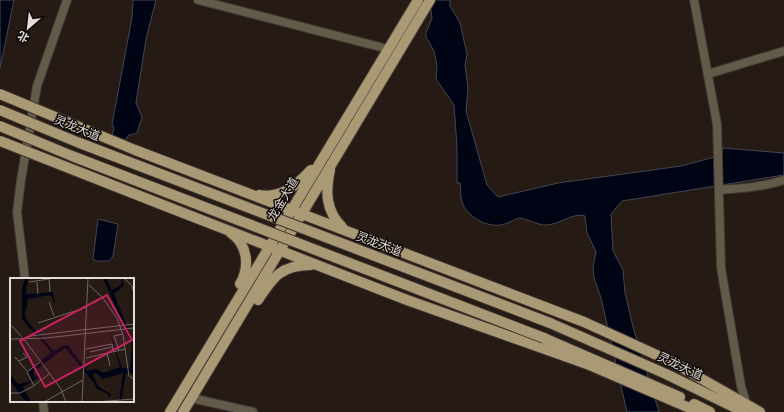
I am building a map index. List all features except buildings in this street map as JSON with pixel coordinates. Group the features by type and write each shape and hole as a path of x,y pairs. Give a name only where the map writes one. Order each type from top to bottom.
{"main road":[{"name":"龙金大道","path":"170,412 418,0"},
{"name":"龙金大道","path":"183,412 428,3"},
{"path":"0,94 135,150 584,322 662,357 746,409 760,412"},
{"name":"灵龙大道","path":"0,110 77,142 550,324 746,409"},
{"path":"0,126 544,338 598,360 710,412"},
{"path":"0,141 168,208 481,327 604,371 678,404 700,412"},
{"path":"246,192 268,195 286,191 297,184 323,157"},
{"path":"333,162 328,183 328,205 336,220 347,231"},
{"path":"206,352 213,330 243,279 246,270 243,248 237,238 224,229"},
{"path":"217,354 236,333 271,280 276,275 293,266 318,265"}],"street":[{"path":"25,278 17,212 31,118 40,74 68,0"},
{"path":"198,0 388,49"},
{"path":"694,0 717,118 721,268 746,409"},
{"path":"708,74 784,51"},
{"path":"720,190 754,188 784,180"},
{"path":"191,398 253,412"},
{"path":"43,402 44,412"}],"water":[{"path":"0,0 14,0 0,68"},
{"path":"133,0 156,0 146,39 136,103 142,117 137,133 129,135 124,141 112,136 114,128 112,124 132,18"},
{"path":"430,0 450,0 450,6 460,23 467,54 465,65 468,89 466,111 487,185 498,197 558,183 681,166 722,155 723,148 784,153 784,175 622,201 611,214 613,251 623,270 625,293 633,327 659,412 627,412 601,298 594,278 593,267 596,252 587,233 585,216 580,215 571,217 546,225 519,218 501,225 495,225 483,223 468,212 464,207 461,200 460,183 457,183 457,147 454,105 436,79 437,66 434,51 426,37 426,33 432,18"},
{"path":"98,219 118,224 113,256 109,261 96,261 93,259"}]}
